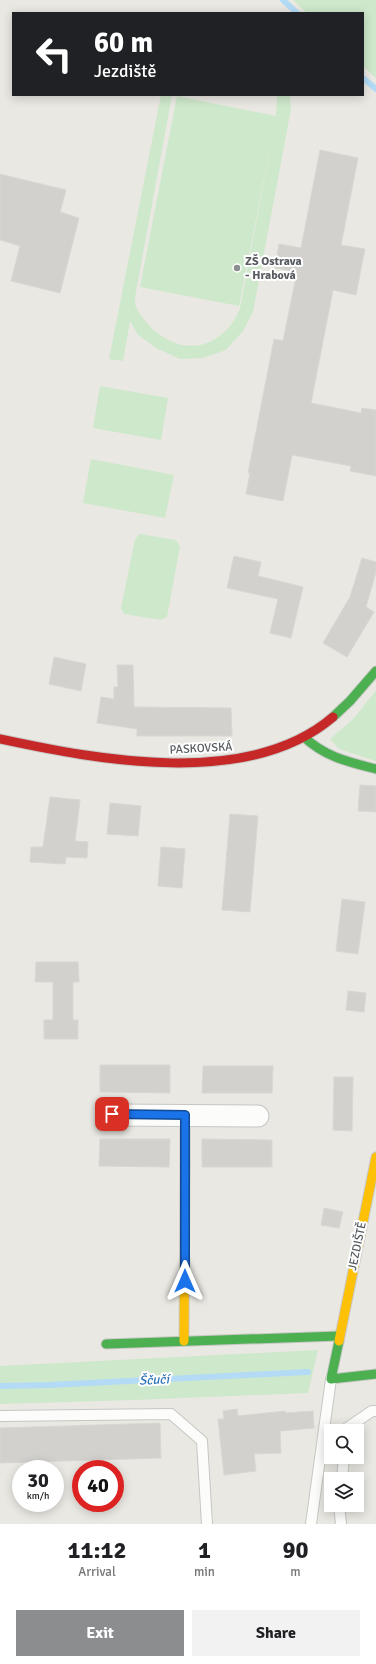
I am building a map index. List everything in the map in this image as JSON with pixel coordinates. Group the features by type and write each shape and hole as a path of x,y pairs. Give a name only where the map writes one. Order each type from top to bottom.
{"street":[{"name":"PASKOVSKÁ","path":"0,739 41,749 143,761 188,762 239,758 267,752 304,737 331,720 354,698 376,671"},
{"path":"304,737 314,747 326,754 376,768"},
{"path":"112,1114 258,1116"},
{"path":"184,1342 185,1115"},
{"name":"JEZDIŠTĚ","path":"331,1379 376,1157"},
{"path":"106,1344 339,1336"},
{"path":"331,1379 376,1374"}],"lane":[{"path":"311,1524 331,1379"},
{"path":"354,1424 372,1411 376,1411"},
{"path":"0,1416 171,1414 202,1441 207,1524"},
{"path":"340,1512 341,1524"}],"green space":[{"path":"293,0 376,0 376,78 364,67 364,12 306,12"},
{"path":"161,96 172,96 135,304 138,311 147,322 155,331 165,338 175,343 196,346 216,339 225,332 234,320 240,308 274,128 239,306 140,287 177,96 276,116 277,96 290,96 291,109 253,312 243,331 226,350 203,358 180,359 156,348 138,335 130,321 123,361 109,359"},
{"path":"100,386 168,398 161,440 93,428"},
{"path":"91,459 174,475 165,518 83,503"},
{"path":"140,534 176,540 180,547 167,617 161,620 124,614 121,608 135,539"},
{"path":"376,691 376,761 339,749 330,739 353,719"},
{"path":"318,1350 308,1393 0,1404 0,1366"}],"building":[{"path":"320,150 358,158 341,245 365,249 356,295 333,290 311,403 361,413 362,408 376,410 376,476 350,471 351,466 292,455 283,501 246,494 250,473 248,473 274,339 283,341 297,272 275,268 279,244 301,248"},
{"path":"0,174 66,190 60,212 79,218 60,293 11,281 20,246 0,240"},
{"path":"234,556 261,562 258,576 303,587 291,638 270,633 278,599 227,588"},
{"path":"362,558 376,562 376,572 366,607 374,612 347,657 323,643 350,597"},
{"path":"54,657 86,664 81,691 49,684"},
{"path":"117,665 133,665 134,707 231,708 232,736 137,736 137,729 97,723 101,697 114,699 114,687 118,687"},
{"path":"360,785 376,786 376,812 358,811"},
{"path":"50,797 80,800 75,841 88,842 87,858 66,857 65,864 30,862 31,847 43,847"},
{"path":"110,803 141,806 138,836 107,834"},
{"path":"230,814 258,816 250,912 222,910"},
{"path":"161,847 185,849 182,888 158,886"},
{"path":"342,899 365,902 358,954 336,951"},
{"path":"36,962 78,962 79,982 73,982 73,1020 78,1020 78,1039 44,1039 44,1020 53,1020 53,982 35,982"},
{"path":"348,991 366,993 364,1012 346,1010"},
{"path":"100,1065 170,1065 170,1093 100,1092"},
{"path":"203,1066 273,1066 272,1093 202,1093"},
{"path":"334,1077 353,1077 352,1131 333,1130"},
{"path":"100,1139 170,1139 169,1167 99,1166"},
{"path":"202,1139 272,1140 272,1167 202,1167"},
{"path":"324,1208 343,1212 339,1228 321,1225"},
{"path":"237,1409 238,1416 285,1411 285,1413 313,1411 314,1428 280,1431 281,1453 254,1454 256,1471 224,1475 218,1419 224,1419 223,1411"},
{"path":"160,1423 161,1458 64,1461 12,1460 12,1463 0,1463 0,1428"}],"waterway":[{"path":"283,0 296,12"},
{"path":"364,79 376,89"},
{"name":"Ščučí","path":"0,1386 50,1385 308,1372"}],"traffic: fast":[{"path":"333,717 350,701 376,671"},
{"path":"304,737 312,744 329,754 376,769"},
{"path":"185,1115 185,1166"},
{"path":"106,1344 339,1336"},
{"path":"339,1341 331,1379 376,1374"}],"traffic: slow":[{"path":"339,1341 376,1157"},
{"path":"184,1341 185,1166"}],"traffic: jam":[{"path":"0,739 82,755 126,760 172,763 217,761 259,754 299,739 333,717"}],"place":[{"name":"ZŠ Ostrava - Hrabová","path":"237,268"}],"route":[{"path":"112,1114 185,1115 185,1281"}]}
